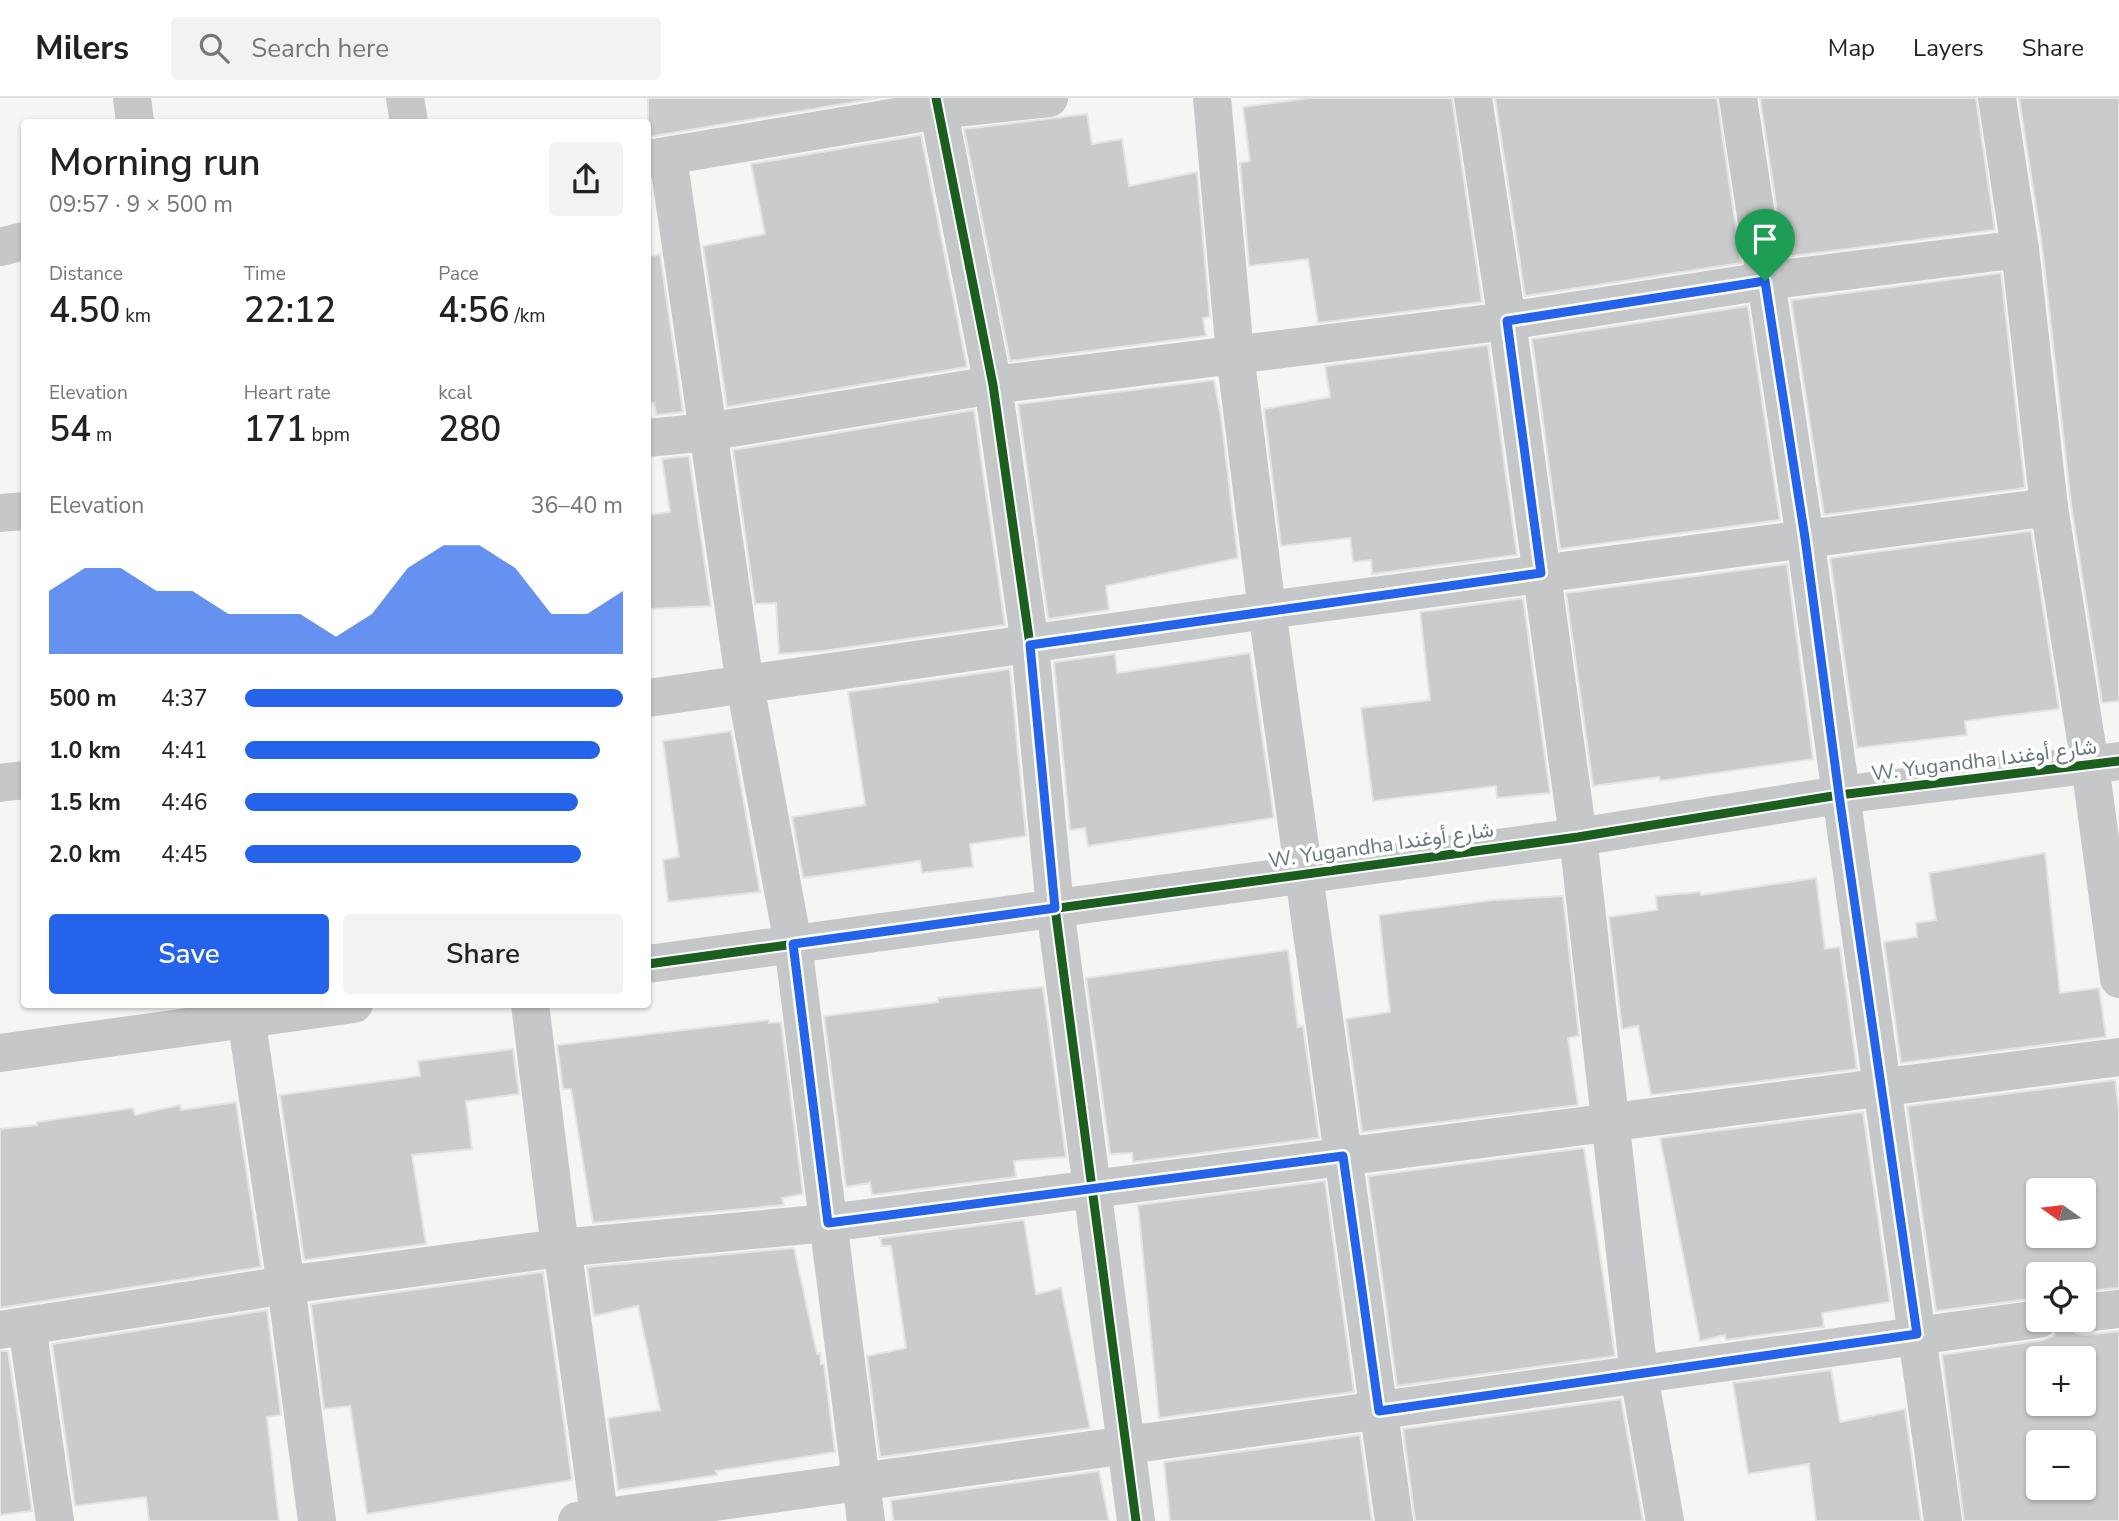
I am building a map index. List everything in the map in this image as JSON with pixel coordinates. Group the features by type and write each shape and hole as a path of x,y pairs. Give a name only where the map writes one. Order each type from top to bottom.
{"street":[{"path":"132,98 135,119"},
{"path":"405,98 408,119"},
{"path":"866,1521 793,944 745,685 707,432 658,158 937,104 1049,98"},
{"path":"1212,98 1235,354 1267,610 1394,1521"},
{"path":"1473,98 1507,321 1578,837 1639,1375 1665,1521"},
{"path":"1738,98 1805,538 1943,1521"},
{"path":"1997,98 2020,248 2049,507 2105,763 2119,979"},
{"path":"937,104 993,384 1030,645 1055,908 1136,1521"},
{"path":"0,247 21,243"},
{"path":"651,438 707,432 993,384 1507,321 1765,281 2020,248"},
{"path":"651,698 1267,610 2049,507"},
{"path":"0,513 21,511"},
{"name":"W. Yugandha شارع أوغندا","path":"651,964 1578,837 1839,795 2105,763"},
{"path":"0,783 21,780"},
{"path":"0,1053 245,1012 300,1008"},
{"path":"530,1008 560,1248 564,1261 592,1520 2026,1321"},
{"path":"245,1012 286,1285 317,1521"},
{"path":"55,1521 14,1328 286,1285 560,1248 828,1223 2119,1057"},
{"path":"2096,1312 2119,1309"}],"building":[{"path":"648,98 878,98 651,136 651,119 648,119"},
{"path":"1310,98 1452,98 1482,302 1318,323 1308,259 1249,266 1240,163 1250,161 1243,107"},
{"path":"1495,98 1717,98 1741,263 1525,296"},
{"path":"1760,98 1976,98 1995,230 1784,257"},
{"path":"2019,98 2119,98 2119,701 2102,703 2071,504 2042,246"},
{"path":"1087,114 1092,144 1122,139 1129,186 1197,172 1210,317 1203,318 1206,336 1010,361 964,129"},
{"path":"921,135 967,367 727,407 703,246 765,234 751,164"},
{"path":"660,254 683,412 656,415 654,403 651,404 651,256"},
{"path":"2001,273 2025,488 1824,515 1791,300"},
{"path":"1748,306 1780,520 1560,549 1532,339"},
{"path":"1488,345 1517,555 1372,574 1371,560 1353,562 1350,538 1281,546 1264,409 1330,397 1325,366"},
{"path":"1214,380 1238,558 1106,586 1109,610 1048,619 1018,404"},
{"path":"974,410 1005,625 823,651 779,654 776,603 755,604 733,450"},
{"path":"689,456 711,606 651,609 651,515 670,512 662,459"},
{"path":"2031,531 2059,709 1965,721 1967,735 1857,748 1830,558"},
{"path":"1787,564 1813,759 1660,781 1659,777 1593,786 1566,593"},
{"path":"1523,598 1550,793 1497,798 1496,786 1373,801 1361,708 1430,700 1420,612"},
{"path":"1250,653 1274,818 1088,846 1085,828 1070,830 1054,662 1115,654 1117,673"},
{"path":"1010,669 1026,836 970,844 973,867 922,873 920,861 803,878 792,817 865,805 848,692"},
{"path":"731,731 760,892 668,902 663,860 679,857 663,741"},
{"path":"2045,853 2060,993 2099,988 2106,1037 1901,1063 1884,942 1917,937 1916,923 1936,920 1929,873"},
{"path":"1816,878 1825,949 1840,947 1857,1069 1651,1095 1638,1026 1622,1029 1609,917 1657,910 1656,896 1700,892 1701,895"},
{"path":"1563,896 1579,1036 1568,1038 1578,1105 1362,1132 1346,1019 1390,1012 1379,915 1494,900"},
{"path":"1288,950 1298,1027 1303,1026 1319,1138 1133,1162 1132,1153 1110,1154 1086,978"},
{"path":"1043,987 1066,1157 1014,1161 1016,1177 872,1195 870,1183 846,1187 824,1016 938,1002 938,998"},
{"path":"769,1020 769,1023 781,1022 803,1194 782,1198 784,1205 593,1223 571,1089 563,1089 557,1045"},
{"path":"513,1049 519,1094 466,1101 472,1149 412,1155 426,1244 304,1260 280,1095 420,1076 418,1061"},
{"path":"2115,1080 2119,1109 2119,1288 2096,1290 2096,1262 2026,1262 2026,1300 1936,1311 1907,1106"},
{"path":"236,1102 261,1267 0,1308 0,1129 133,1108 135,1115 180,1105 181,1110"},
{"path":"1863,1112 1890,1302 1822,1313 1824,1327 1726,1340 1725,1335 1700,1341 1660,1138"},
{"path":"1584,1148 1615,1356 1397,1386 1368,1176"},
{"path":"1325,1181 1354,1392 1159,1418 1138,1205"},
{"path":"1024,1220 1036,1294 1061,1288 1090,1428 880,1457 867,1356 906,1348 891,1246 882,1246 880,1238"},
{"path":"794,1248 817,1354 820,1353 821,1364 824,1364 835,1452 716,1471 717,1475 618,1490 608,1418 660,1410 638,1306 594,1316 587,1267"},
{"path":"543,1272 572,1480 367,1514 350,1406 324,1409 311,1304"},
{"path":"267,1310 281,1415 267,1417 279,1521 149,1521 146,1497 75,1506 52,1344"},
{"path":"2119,1331 2119,1521 1964,1521 1942,1355 2043,1340 2056,1332 2086,1335"},
{"path":"0,1351 8,1351 32,1511 0,1515"},
{"path":"1831,1370 1840,1422 1905,1409 1921,1521 1816,1521 1809,1464 1748,1474 1733,1383"},
{"path":"1621,1399 1643,1521 1415,1521 1403,1429"},
{"path":"1360,1435 1372,1521 1170,1521 1164,1462"},
{"path":"1099,1471 1109,1521 893,1521 891,1500"}],"cycle path":[{"path":"936,98 993,385 1030,645 1055,908 1136,1521"},
{"path":"651,964 1578,837 1839,795 2119,761"}],"route":[{"path":"1765,281 1805,538 1839,795 1917,1334 1379,1411 1343,1156 828,1223 793,944 1055,908 1030,645 1541,573 1507,321 1765,281"}]}
